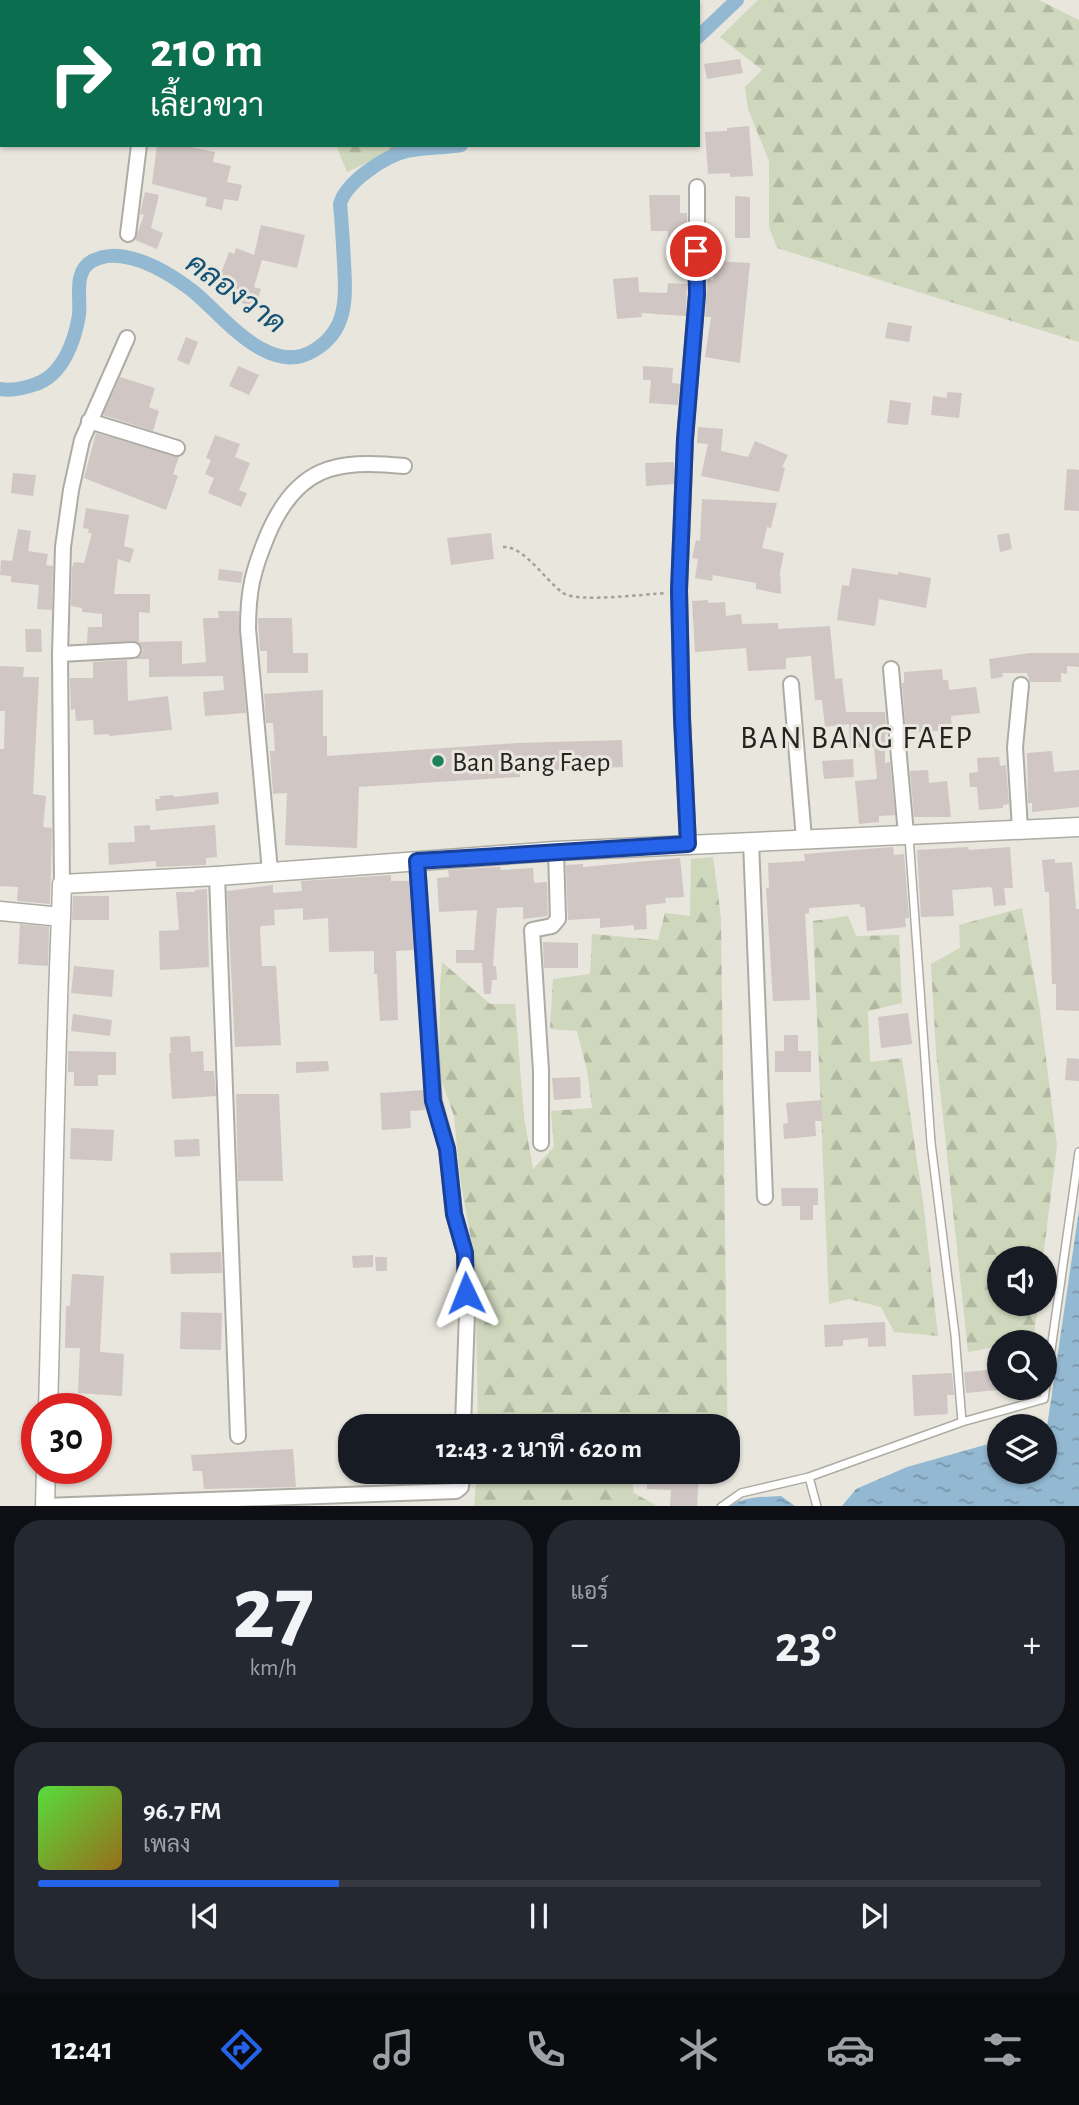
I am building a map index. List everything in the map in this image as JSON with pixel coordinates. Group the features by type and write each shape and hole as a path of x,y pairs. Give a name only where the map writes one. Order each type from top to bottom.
{"street":[{"path":"128,234 139,147"},
{"path":"688,844 679,592 685,439 697,294 698,187"},
{"path":"49,1393 54,1222 55,1063 62,884 61,576 65,528 76,461 89,421 127,338"},
{"path":"89,421 177,448"},
{"path":"270,871 248,629 249,593 254,567 283,503 307,480 330,469 351,464 404,466"},
{"path":"60,654 133,650"},
{"path":"891,669 907,834"},
{"path":"791,684 804,839"},
{"path":"1020,829 1015,747 1021,685"},
{"path":"62,884 217,876 556,850 1079,827"},
{"path":"751,841 765,1198"},
{"path":"541,1143 541,1071 532,930 552,926 558,919 556,850"},
{"path":"417,861 433,1101 447,1149 454,1214 465,1253 467,1313 463,1414"},
{"path":"217,876 238,1436"},
{"path":"0,911 61,917"},
{"path":"46,1484 45,1506 456,1491 461,1484"}],"lane":[{"path":"907,834 931,1143 955,1335 962,1422"},
{"path":"722,1506 741,1493 809,1477 962,1422 1044,1399 1079,1152"},
{"path":"809,1477 817,1506"}],"path":[{"path":"503,547 517,550 569,596 584,598 679,592"}],"green space":[{"path":"758,0 1039,0 1079,20 1079,342 777,248 769,227 769,161 748,109 745,87 762,70 720,37"},
{"path":"337,147 400,147 347,172"},
{"path":"713,857 721,918 727,1414 478,1414 475,1263 460,1178 454,1116 439,1073 442,962 490,1004 515,1004 524,1117 533,1169 554,1147 551,1111 592,1108 587,1070 577,1031 550,1029 553,979 590,974 592,934 658,940 665,913 690,916 691,859"},
{"path":"1022,908 1040,1011 1057,1146 1044,1246 987,1246 987,1316 1036,1316 1035,1330 987,1330 987,1348 968,1352 936,1051 931,964 960,948 959,925"},
{"path":"848,916 856,936 899,935 902,1003 868,1011 870,1062 902,1058 924,1209 938,1336 894,1332 881,1307 849,1299 829,1304 813,921"},
{"path":"476,1484 633,1484 634,1493 657,1506 474,1506"}],"water":[{"path":"1079,1210 1079,1506 842,1506 856,1489 907,1467 987,1444 987,1484 1057,1484 1057,1414 1049,1414 1051,1400 1057,1400 1057,1359"},
{"path":"781,1496 795,1506 731,1506 748,1499"}],"building":[{"path":"740,59 743,73 707,79 704,64"},
{"path":"749,126 753,176 708,174 705,132"},
{"path":"157,147 191,147 215,152 213,162 231,166 227,182 242,185 238,201 224,199 222,210 205,206 207,198 152,184"},
{"path":"145,192 159,195 151,228 163,233 157,249 135,240 144,215 140,214"},
{"path":"649,195 680,195 680,213 687,213 687,258 667,256 668,231 651,231"},
{"path":"735,196 750,197 750,238 735,238"},
{"path":"261,225 305,235 297,268 262,260 254,287 261,289 255,307 235,301 236,298 215,290 229,252 234,254 236,248 254,255"},
{"path":"714,261 750,263 740,363 705,357 711,317 705,317 707,285 708,279 713,280"},
{"path":"638,277 639,292 667,293 668,283 687,284 686,316 641,313 642,317 617,319 613,279"},
{"path":"888,322 912,326 909,342 885,338"},
{"path":"186,337 198,342 189,365 177,360"},
{"path":"238,366 259,375 249,395 229,386"},
{"path":"643,366 673,368 672,383 680,384 678,405 649,403 651,380 643,380"},
{"path":"120,377 155,388 149,407 159,411 153,431 103,415"},
{"path":"947,392 962,393 959,418 931,415 933,396 947,398"},
{"path":"890,400 911,403 908,425 887,423"},
{"path":"698,427 723,429 721,451 748,457 755,441 788,455 782,467 785,468 779,492 701,476 708,444 697,443"},
{"path":"96,433 179,457 173,474 178,476 166,510 84,478"},
{"path":"215,435 240,444 235,457 250,463 239,490 247,493 241,507 208,493 214,478 205,474 211,460 206,458"},
{"path":"674,462 674,484 646,486 645,463"},
{"path":"1067,469 1079,470 1079,511 1064,510"},
{"path":"13,473 36,475 33,496 11,493"},
{"path":"702,499 777,503 771,528 767,527 762,548 784,553 780,572 781,594 756,589 756,583 713,575 712,581 695,578 698,559 692,558 696,540 700,541"},
{"path":"86,508 129,515 124,546 134,549 130,563 118,559 114,594 150,594 150,613 139,612 139,642 182,641 182,664 206,662 203,618 219,618 218,611 239,611 246,713 205,716 203,692 224,690 223,676 149,677 149,659 135,659 143,650 138,642 87,643 88,627 102,627 102,614 82,612 82,608 71,606 72,568 74,562 84,563 92,533 83,528"},
{"path":"18,529 31,531 28,551 48,554 46,565 53,566 52,610 37,609 39,585 11,582 11,576 0,575 1,560 12,561"},
{"path":"491,533 494,559 451,565 447,538"},
{"path":"1009,533 1012,549 1000,552 997,535"},
{"path":"852,568 931,578 926,608 879,599 875,626 837,620 842,585 849,586"},
{"path":"219,569 243,572 241,583 218,580"},
{"path":"708,600 708,603 725,602 726,616 741,614 742,624 778,623 778,629 830,626 835,679 842,678 846,712 885,712 885,763 890,762 895,815 879,816 879,822 859,824 855,781 877,779 874,747 850,747 849,724 825,727 822,700 815,700 811,656 786,658 786,669 748,671 746,648 695,652 692,601"},
{"path":"258,618 292,618 293,653 308,653 308,673 267,673 267,651 260,651"},
{"path":"25,629 41,629 42,652 26,652"},
{"path":"1029,653 1079,653 1079,667 1067,666 1067,674 1061,673 1061,682 1030,682 1027,673 1002,673 1003,677 991,679 989,659"},
{"path":"127,660 128,701 168,696 172,730 94,735 93,720 76,721 75,709 71,710 70,678 93,678 93,662"},
{"path":"0,666 24,667 23,677 39,677 33,794 46,796 43,827 52,828 50,904 17,901 18,887 0,886 0,749 4,749 5,711 0,711"},
{"path":"942,669 943,680 948,680 949,690 976,687 980,713 951,716 952,730 906,733 902,683 904,672"},
{"path":"323,690 323,736 327,736 327,756 518,743 622,740 623,767 520,772 520,777 359,787 357,848 285,845 287,793 273,794 270,751 275,751 273,723 266,723 264,694"},
{"path":"1052,751 1054,772 1079,770 1079,807 1032,812 1032,803 1028,803 1027,753"},
{"path":"999,757 1000,766 1006,765 1009,804 1003,805 1003,808 979,810 977,787 970,787 969,773 978,772 977,758"},
{"path":"853,759 854,777 824,779 822,761"},
{"path":"928,770 929,783 947,781 951,817 914,817 910,771"},
{"path":"218,792 219,804 156,811 155,799 160,799 159,796"},
{"path":"150,825 150,830 215,825 217,857 206,858 206,865 156,867 156,861 109,865 108,843 135,842 134,826"},
{"path":"893,847 894,855 904,854 909,918 905,918 906,927 867,931 865,907 860,907 860,904 809,908 809,913 805,914 810,1000 773,1001 766,888 769,888 768,863 805,861 804,854"},
{"path":"968,847 969,850 1010,847 1013,888 1004,888 1006,905 994,906 992,888 989,887 952,890 954,916 921,917 917,850"},
{"path":"680,858 684,897 665,898 666,903 646,905 647,929 634,930 634,925 600,928 600,918 568,920 566,865 583,864 583,867"},
{"path":"1055,859 1055,863 1072,862 1076,909 1079,909 1079,1011 1056,1010 1056,984 1052,984 1049,892 1045,892 1042,860"},
{"path":"500,867 501,870 533,868 534,883 547,882 548,916 523,919 523,907 497,908 493,966 496,966 497,980 492,980 491,994 484,994 482,963 456,963 456,950 474,950 477,910 439,912 437,878 449,877 448,870"},
{"path":"391,875 391,881 409,881 414,950 396,951 398,1020 380,1021 374,951 329,952 328,918 303,920 303,908 274,910 275,925 260,928 262,966 276,966 281,1045 235,1047 227,891 273,885 273,893 302,891 301,881"},
{"path":"207,889 209,967 160,970 159,931 179,930 176,892"},
{"path":"73,896 109,896 109,920 72,920"},
{"path":"20,924 49,927 48,966 18,964"},
{"path":"543,942 578,943 578,968 544,968"},
{"path":"74,966 114,970 112,997 71,993"},
{"path":"908,1013 912,1044 881,1048 878,1017"},
{"path":"73,1014 112,1020 110,1036 71,1031"},
{"path":"784,1035 798,1035 798,1051 811,1051 811,1072 775,1072 775,1051 784,1051"},
{"path":"190,1036 191,1052 203,1051 204,1071 214,1071 216,1096 172,1099 170,1037"},
{"path":"68,1051 116,1052 116,1075 98,1075 98,1086 74,1086 74,1072 68,1072"},
{"path":"1067,1058 1079,1059 1079,1081 1065,1080"},
{"path":"328,1061 329,1071 296,1073 296,1062"},
{"path":"580,1077 581,1098 554,1100 552,1078"},
{"path":"424,1090 425,1110 410,1111 411,1128 382,1130 380,1093"},
{"path":"236,1094 279,1094 283,1181 238,1181"},
{"path":"821,1100 823,1121 815,1121 816,1136 784,1139 783,1124 788,1123 786,1103"},
{"path":"71,1128 114,1130 112,1161 70,1159"},
{"path":"199,1139 200,1156 175,1157 174,1140"},
{"path":"781,1188 818,1188 818,1205 813,1205 813,1220 800,1220 800,1206 782,1206"},
{"path":"221,1252 222,1273 171,1274 170,1253"},
{"path":"373,1255 373,1267 353,1268 352,1256"},
{"path":"375,1257 387,1257 387,1271 376,1271"},
{"path":"72,1274 104,1276 100,1352 124,1354 122,1396 112,1395 112,1393 78,1393 80,1348 65,1348 66,1306 70,1306"},
{"path":"181,1312 222,1313 221,1350 180,1349"},
{"path":"885,1322 886,1346 868,1347 868,1338 843,1340 843,1346 825,1347 824,1325"},
{"path":"987,1370 987,1391 966,1393 964,1372"},
{"path":"952,1373 954,1395 947,1395 948,1414 914,1416 912,1375"},
{"path":"293,1449 296,1487 204,1489 202,1471 193,1471 191,1455"},
{"path":"647,1484 698,1484 697,1506 670,1506 671,1490 647,1489"}],"waterway":[{"name":"คลองวาด","path":"700,35 737,0"},
{"name":"คลองวาด","path":"0,389 18,389 36,384 54,373 66,356 77,325 82,272 92,261 107,256 134,259 166,272 194,292 248,341 264,350 280,356 296,357 313,351 333,334 342,313 345,276 340,204 344,196 358,179 378,164 413,150 442,147"}],"place":[{"name":"Ban Bang Faep","path":"438,761"}],"district":[{"name":"BAN BANG FAEP","path":"857,737"}],"route":[{"path":"466,1293 465,1253 454,1214 447,1149 433,1101 417,861 556,850 688,844 679,590 685,439 696,315 696,251"}]}
